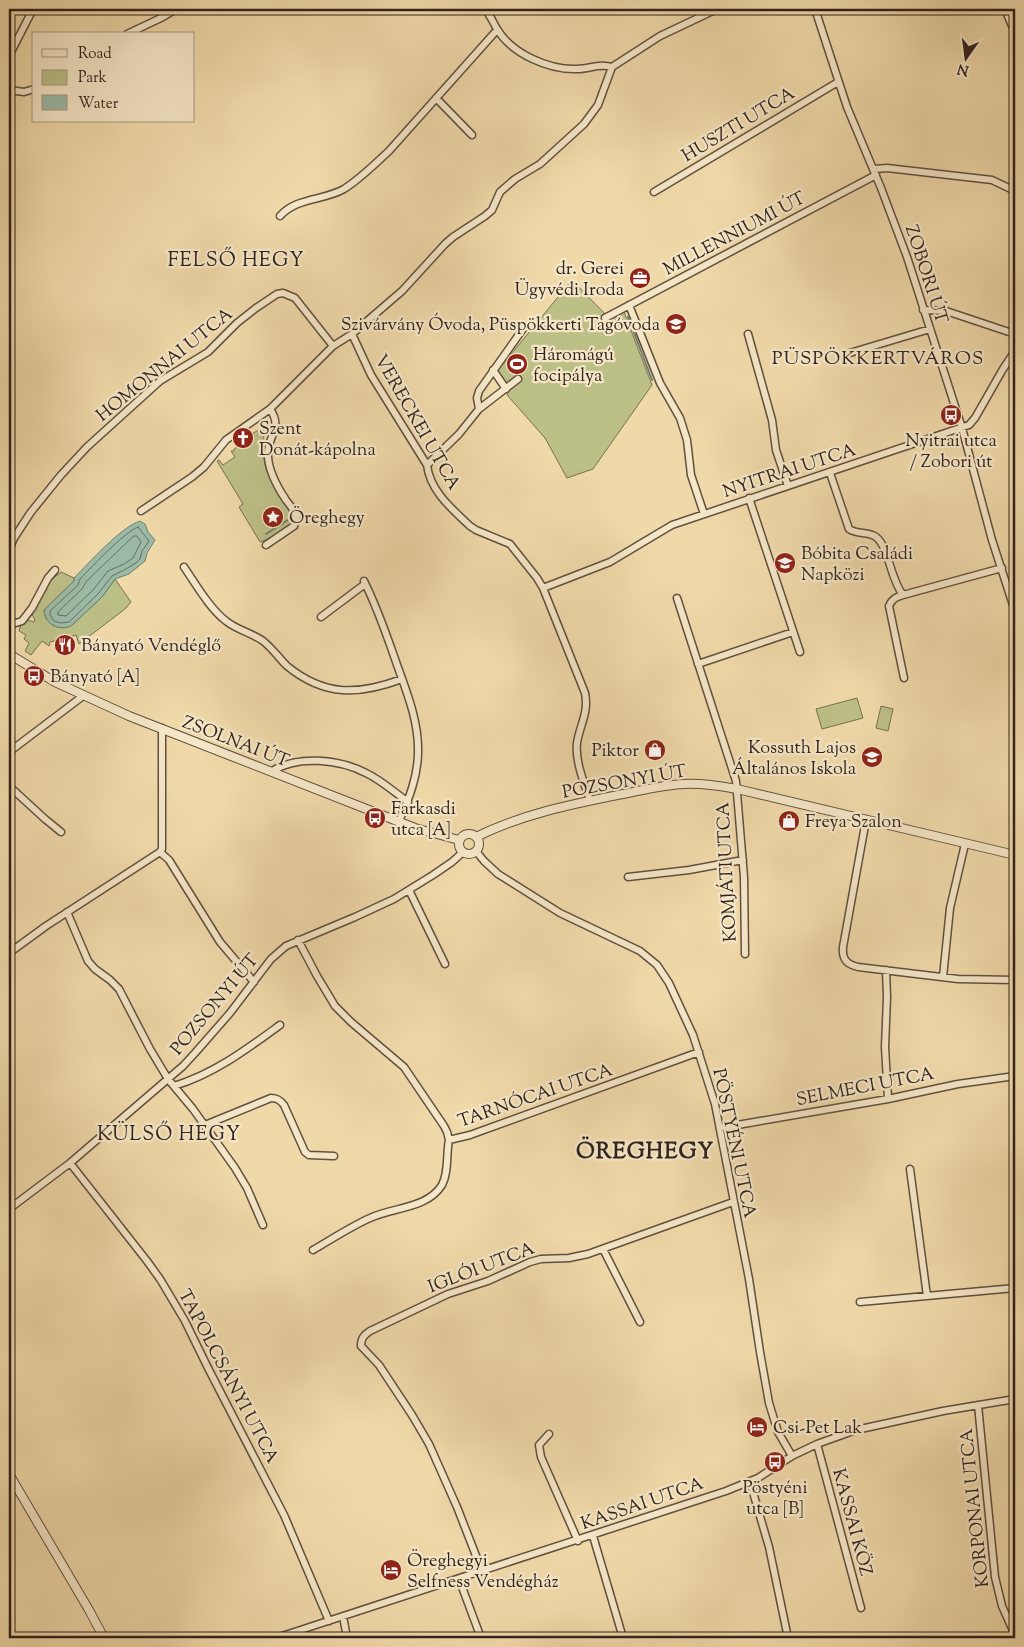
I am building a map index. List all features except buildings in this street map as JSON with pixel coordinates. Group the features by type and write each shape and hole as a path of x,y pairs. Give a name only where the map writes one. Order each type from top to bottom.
{"street":[{"path":"9,56 33,9"},
{"path":"131,32 176,9"},
{"path":"485,9 497,30 521,52 546,64 579,69 598,65 612,66 660,36 717,9"},
{"name":"ZOBORI ÚT","path":"815,9 838,82 904,249 962,428 980,498 1013,598 1015,611"},
{"path":"1005,9 1015,33"},
{"path":"280,216 286,209 296,204 331,195 369,170 389,151 497,30"},
{"path":"141,511 204,467 226,440 270,409 333,346 352,334 410,284 445,244 492,210 500,192 515,179 540,164 584,124 598,105 612,66"},
{"name":"HUSZTI UTCA","path":"654,192 838,82"},
{"path":"9,90 24,92 32,90"},
{"path":"436,98 472,135"},
{"path":"875,172 888,168 992,180 1015,191"},
{"name":"MILLENNIUMI ÚT","path":"605,318 875,172"},
{"name":"HOMONNAI UTCA","path":"9,550 22,523 30,512 60,475 87,448 160,381 208,352 237,323 277,294 283,293 296,298 333,346"},
{"path":"629,305 660,383 676,409 682,424 687,440 692,475 704,514"},
{"path":"923,310 946,312 1015,334"},
{"path":"479,409 477,398 479,391 525,326"},
{"path":"843,355 930,329"},
{"name":"VERECKEI UTCA","path":"352,334 371,375 427,465 428,474 443,499 470,526 510,544 543,588 586,693 586,716 577,745 581,771 590,800"},
{"path":"748,334 772,420 776,450 788,486"},
{"name":"NYITRAI UTCA","path":"543,588 610,562 672,525 969,425 976,418 1002,368 1015,351"},
{"path":"493,370 506,389"},
{"path":"427,465 459,434 479,409 518,379"},
{"path":"266,546 294,526 297,516 278,486 268,458 268,446 277,425 270,409"},
{"path":"830,472 849,529 857,533 873,535 881,543 895,583 903,594"},
{"path":"749,498 800,652"},
{"path":"184,566 198,588 226,622 263,641 286,664 311,681 326,688 354,691 373,689 402,679"},
{"path":"904,678 889,606 891,601 903,594 1002,568"},
{"path":"9,621 16,623 22,621 32,608 54,570"},
{"path":"321,617 364,583 378,613 402,679 414,719 418,743 417,767 408,802 399,821"},
{"name":"KOMJÁTI UTCA","path":"677,598 735,773 743,860 745,954"},
{"path":"698,664 793,632"},
{"name":"ZSOLNAI ÚT","path":"9,654 32,669 83,696 426,832 459,840"},
{"path":"9,752 83,696"},
{"path":"9,953 67,912 160,852 162,849 162,728"},
{"path":"272,771 288,764 302,762 317,761 344,764 367,773 408,802"},
{"name":"POZSONYI ÚT","path":"476,837 528,816 590,800 684,784 713,785 737,789 1015,855"},
{"path":"9,786 61,832"},
{"path":"866,820 842,952 843,958 852,965 886,970 977,981 1015,980"},
{"path":"468,834 476,837 478,845 476,851 470,854 463,852 459,846 459,840 468,834"},
{"path":"943,977 950,908 965,844"},
{"name":"PÖSTYÉNI UTCA","path":"476,851 484,862 498,874 560,913 629,945 649,958 657,965 669,983 699,1052 714,1104 749,1279 769,1403 778,1432 792,1456"},
{"path":"160,852 169,860 220,942 254,982"},
{"name":"POZSONYI ÚT","path":"9,1209 70,1164 168,1079 195,1053 271,959 286,946 376,908 409,890 452,862 463,852"},
{"path":"628,877 688,870 743,860"},
{"path":"409,890 445,964"},
{"path":"67,912 88,961 119,989 168,1079 205,1125 242,1179 263,1225"},
{"path":"298,940 336,1006 351,1022 404,1068 444,1126 449,1140"},
{"path":"886,970 885,1047 888,1099"},
{"path":"174,1086 211,1072 280,1026"},
{"name":"TARNÓCAI UTCA","path":"313,1250 371,1217 411,1206 431,1195 443,1183 449,1140 470,1135 699,1052"},
{"name":"SELMECI UTCA","path":"720,1128 888,1099 958,1084 1015,1076"},
{"path":"205,1125 271,1098 276,1098 284,1105 305,1152 309,1156 334,1156"},
{"name":"TAPOLCSÁNYI UTCA","path":"70,1164 156,1273 185,1321 284,1515 329,1621"},
{"path":"910,1169 927,1296"},
{"name":"IGLÓI UTCA","path":"482,1572 429,1444 379,1365 361,1346 361,1340 370,1331 448,1294 488,1281 530,1262 542,1259 577,1257 733,1202"},
{"path":"603,1249 640,1322"},
{"path":"860,1302 1015,1288"},
{"name":"KASSAI UTCA","path":"276,1638 726,1492 750,1482 792,1456 817,1444 869,1426 1015,1399"},
{"name":"KORPONAI UTCA","path":"978,1405 995,1577 1002,1606 1015,1635"},
{"path":"549,1434 540,1445 541,1457 578,1541"},
{"name":"KASSAI KÖZ","path":"817,1444 861,1608"},
{"path":"9,1474 104,1638"},
{"path":"750,1482 769,1547 788,1638"},
{"path":"593,1536 623,1638"},
{"path":"458,1579 481,1638"},
{"path":"344,1616 347,1638"},
{"path":"1010,1638 1015,1635"}],"green space":[{"path":"572,280 610,319 624,312 652,385 593,469 567,478 545,438 508,396 498,370"},
{"path":"261,429 263,430 266,468 290,509 293,519 287,528 260,542 239,507 243,504 217,461 219,460 223,465 235,457 231,451 234,451 234,449 248,441 253,433"},
{"path":"61,572 74,578 74,581 44,610 50,623 57,627 71,626 102,597 115,579 131,602 125,609 79,644 76,635 63,639 57,638 50,642 49,646 42,641 31,655 25,651 29,643 24,639 26,635 19,631 20,628 22,623 26,621 34,622 35,620 31,613 51,580"},
{"path":"857,698 863,718 822,729 816,709"},
{"path":"881,706 893,709 888,731 876,728"}],"water":[{"path":"140,521 145,524 148,532 155,540 147,553 145,561 129,574 115,579 102,597 71,626 61,628 50,623 44,610 106,546 124,530"}],"waterway":[{"path":"628,317 652,380"},
{"path":"266,534 288,520"}],"place":[{"name":"dr. Gerei Ügyvédi Iroda","path":"640,278"},
{"name":"Szivárvány Óvoda, Püspökkerti Tagóvoda","path":"676,324"},
{"name":"Háromágú focipálya","path":"517,364"},
{"name":"Nyitrai utca / Zobori út","path":"951,415"},
{"name":"Szent Donát-kápolna","path":"243,438"},
{"name":"Öreghegy","path":"273,517"},
{"name":"Bóbita Családi Napközi","path":"785,563"},
{"name":"Bányató Vendéglő","path":"65,645"},
{"name":"Bányató [A]","path":"34,676"},
{"name":"Piktor","path":"655,750"},
{"name":"Kossuth Lajos Általános Iskola","path":"872,757"},
{"name":"Farkasdi utca [A]","path":"375,818"},
{"name":"Freya Szalon","path":"789,821"},
{"name":"Csi-Pet Lak","path":"757,1427"},
{"name":"Pöstyéni utca [B]","path":"775,1462"},
{"name":"Öreghegyi Selfness Vendégház","path":"391,1570"}],"district":[{"name":"FELSŐ HEGY","path":"236,259"},
{"name":"PÜSPÖKKERTVÁROS","path":"878,357"},
{"name":"KÜLSŐ HEGY","path":"169,1133"},
{"name":"ÖREGHEGY","path":"645,1150"}]}
